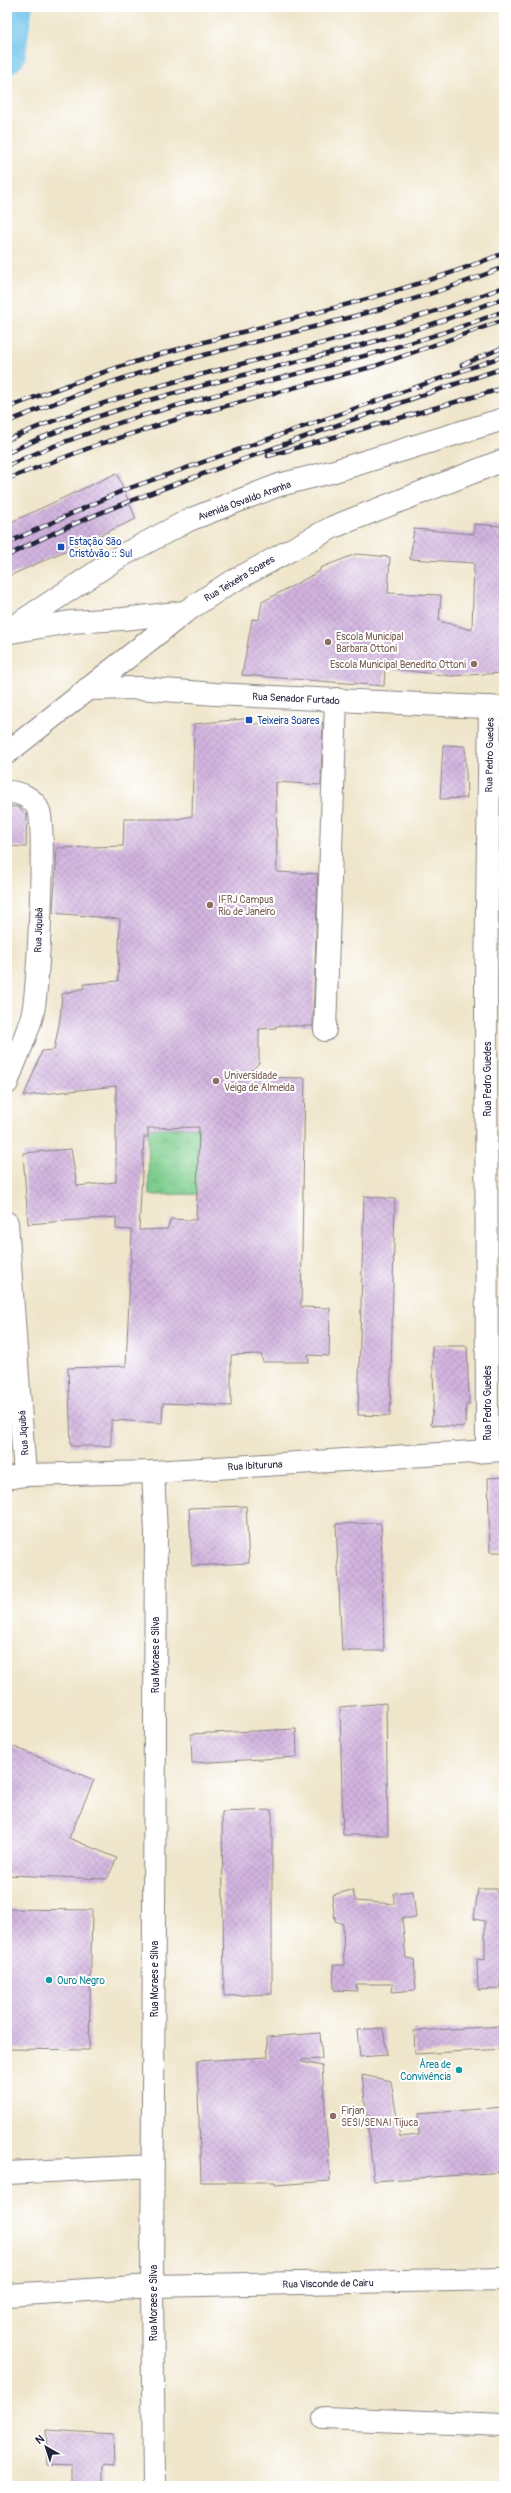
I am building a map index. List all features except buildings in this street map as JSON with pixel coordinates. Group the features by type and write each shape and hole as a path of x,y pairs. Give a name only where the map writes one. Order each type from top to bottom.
{"street":[{"name":"Avenida Osvaldo Aranha","path":"7,632 121,556 189,520 279,485 331,472 504,419"},
{"name":"Rua Teixeira Soares","path":"7,753 185,612 232,581 333,527 504,460"},
{"path":"7,632 70,622 123,619 185,612"},
{"name":"Rua Senador Furtado","path":"87,689 139,688 497,708"},
{"path":"325,1030 336,699"},
{"name":"Rua Pedro Guedes","path":"495,1450 486,979 497,708"},
{"name":"Rua Jiquibá","path":"7,792 22,794 35,804 41,819 42,846 36,993 26,1034 7,1083"},
{"name":"Rua Jiquibá","path":"7,1223 16,1476"},
{"name":"Rua Ibituruna","path":"16,1476 153,1472 495,1450"},
{"name":"Rua Moraes e Silva","path":"153,1472 156,1533 152,2286 154,2486"},
{"path":"7,2173 153,2166"},
{"name":"Rua Visconde de Cairu","path":"7,2295 152,2286 504,2279"},
{"path":"324,2418 504,2425"}],"green space":[{"path":"199,1127 198,1194 149,1195 148,1128"}],"waterway":[{"path":"7,55 14,7"}],"railway":[{"path":"7,408 84,379 142,360 377,296 462,269 504,253"},
{"path":"7,422 126,377 422,297 504,267"},
{"path":"7,440 68,416 129,395 380,328 443,309 504,287"},
{"path":"7,453 50,434 140,403 386,338 471,311 504,298"},
{"path":"7,466 67,441 129,420 191,401 380,352 443,333 504,311"},
{"path":"7,479 97,445 181,418 375,366 504,320"},
{"path":"462,365 504,347"},
{"path":"7,543 124,490 504,356"},
{"path":"7,556 94,515 154,492 309,435 504,368"},
{"path":"268,456 504,388"}],"place":[{"name":"Estação São Cristóvão :: Sul","path":"61,547"},
{"name":"Escola Municipal Barbara Ottoni","path":"328,642"},
{"name":"Escola Municipal Benedito Ottoni","path":"474,664"},
{"name":"Teixeira Soares","path":"249,720"},
{"name":"IFRJ Campus Rio de Janeiro","path":"210,905"},
{"name":"Universidade Veiga de Almeida","path":"216,1081"},
{"name":"Ouro Negro","path":"49,1980"},
{"name":"Área de Convivência","path":"459,2070"},
{"name":"Firjan SESI/SENAI Tijuca","path":"333,2116"}]}
